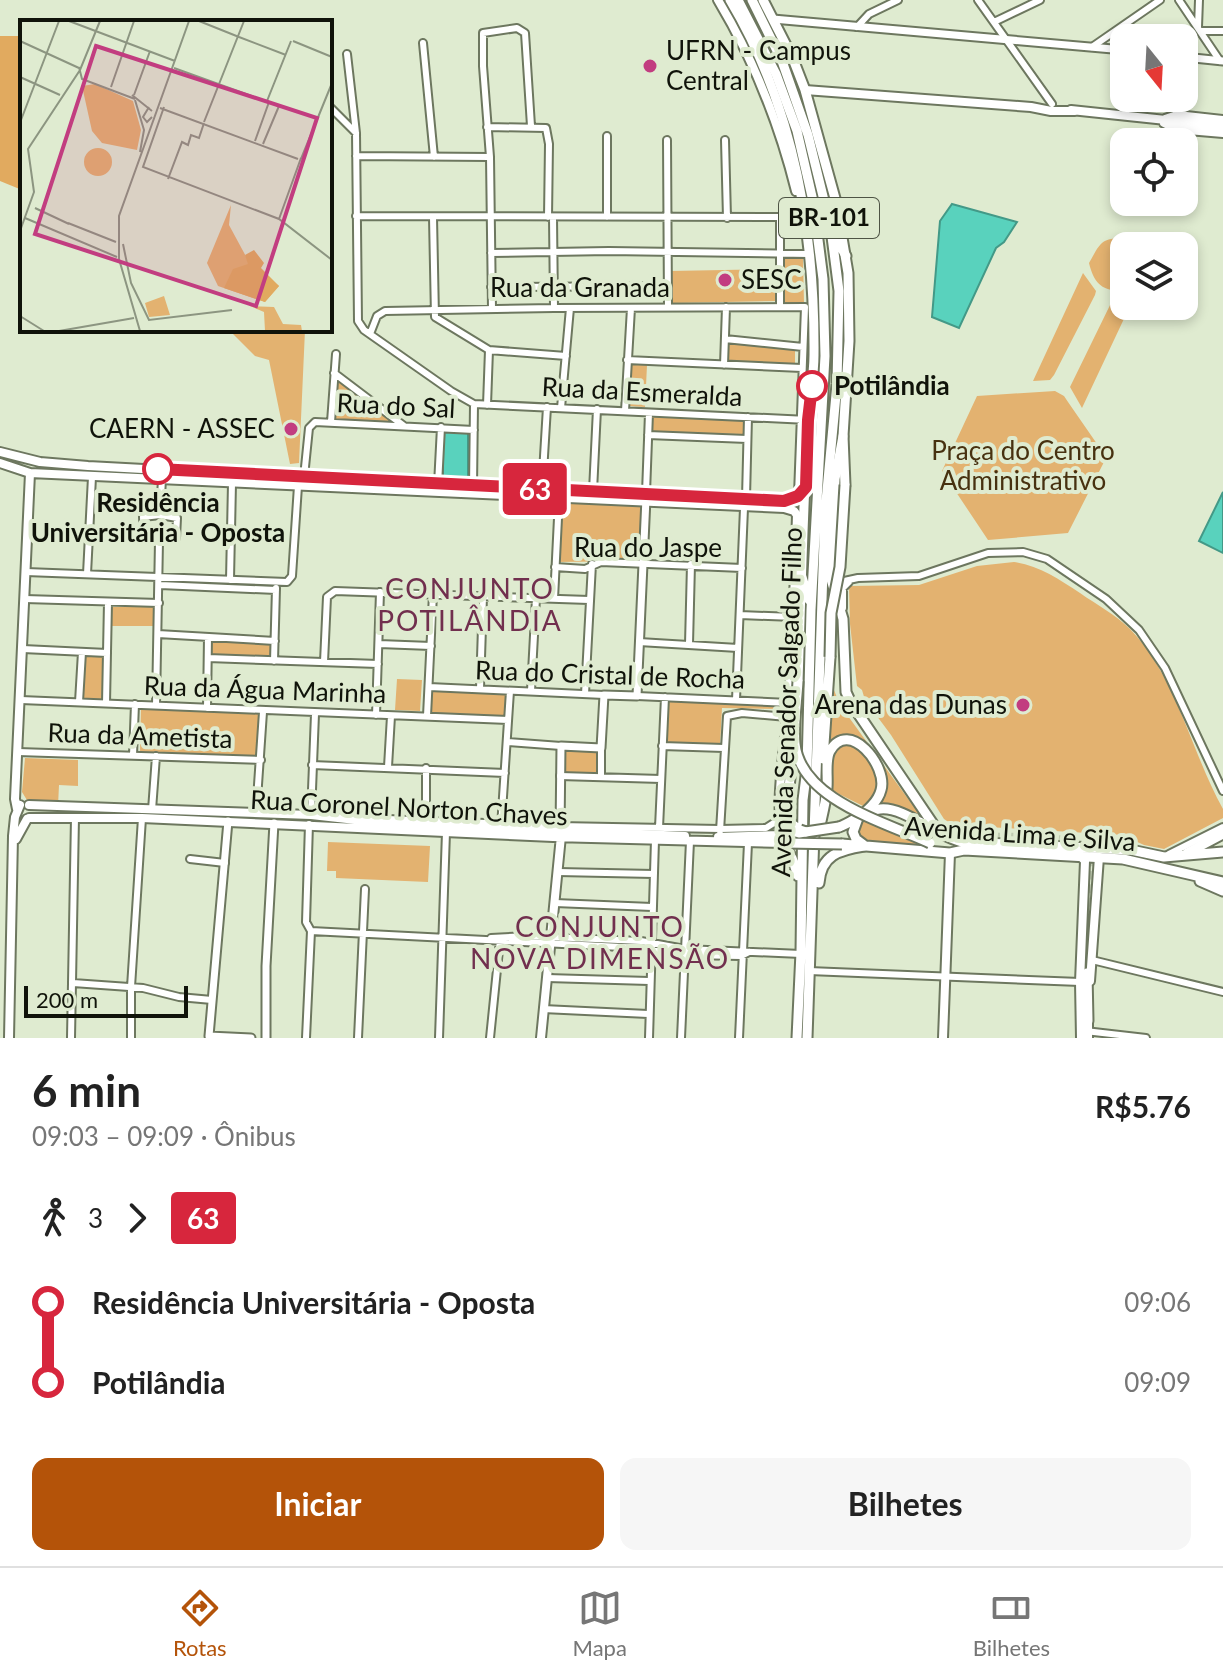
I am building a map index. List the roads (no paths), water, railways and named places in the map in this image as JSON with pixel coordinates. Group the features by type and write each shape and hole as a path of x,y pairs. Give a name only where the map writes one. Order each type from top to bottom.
{"main road":[{"path":"718,0 761,81 787,156 804,221"},
{"name":"Avenida Senador Salgado Filho","path":"730,0 771,80 797,163 812,281 814,356 804,419 806,487 802,577 787,717 781,818 784,840"},
{"name":"Avenida Senador Salgado Filho","path":"738,0 765,51 788,105 805,161 820,250 825,306 807,768 803,800 804,955 809,971 807,1038"},
{"name":"Avenida Senador Salgado Filho","path":"752,0 782,61 816,164 831,229 839,322 832,450 825,512 815,842 797,1038"},
{"path":"763,0 805,90 836,202 846,256 850,320 840,567 831,613 821,793 815,842"},
{"path":"805,90 1049,107 1159,121 1223,123"},
{"path":"1159,121 1177,115 1223,123"},
{"path":"1159,121 1176,129 1223,133"},
{"path":"831,229 846,256"},
{"path":"843,436 835,479 831,584 843,619 844,680 848,698 939,833"},
{"path":"832,450 835,479"},
{"path":"0,452 27,460 301,483"},
{"path":"0,463 30,473 92,477 404,487 559,498 745,503 781,501 798,496 806,487"},
{"path":"28,818 20,818 15,799 30,473"},
{"path":"404,487 438,485 593,491 646,498"},
{"name":"Avenida Senador Salgado Filho","path":"745,503 784,508 797,515 798,681 795,744 803,771 809,780 836,800 930,843 964,850"},
{"path":"802,577 811,610"},
{"path":"814,853 826,797 828,756 833,747 845,741 862,745 882,777 880,794 853,827 854,835 865,846"},
{"path":"802,832 792,826 787,818 794,753 799,753 807,768"},
{"path":"14,848 20,828 33,811 17,790"},
{"path":"9,1038 13,830 17,811 22,804 28,804"},
{"name":"Rua Coronel Norton Chaves","path":"28,804 152,810 228,821 274,823 286,819"},
{"name":"Avenida Lima e Silva","path":"858,818 879,809 891,809 963,842 1131,850 1164,857 1223,852"},
{"path":"924,810 953,834 991,837"},
{"name":"Rua Coronel Norton Chaves","path":"28,818 256,814 446,832 720,833 784,840"},
{"name":"Rua Coronel Norton Chaves","path":"310,820 501,826 655,840 748,843 784,840 802,832 839,827 858,818"},
{"path":"540,1037 560,832"},
{"path":"1182,855 1223,834"},
{"path":"784,840 798,871 798,947 804,955 814,949 822,867 838,851 865,846"},
{"name":"Avenida Lima e Silva","path":"784,840 950,853 964,850 1123,859 1223,886"},
{"path":"943,1038 950,853"},
{"path":"1080,856 1085,861 1085,1032"},
{"path":"1085,1032 1099,857"}],"street":[{"path":"857,27 869,14 898,0"},
{"path":"978,0 1049,107"},
{"path":"994,22 1040,0"},
{"path":"1092,47 1160,0"},
{"path":"1179,0 1221,61"},
{"path":"1199,0 1199,29"},
{"path":"773,19 1110,49"},
{"path":"492,309 490,157 483,33 517,28 525,33 531,126"},
{"path":"1199,29 1223,31"},
{"path":"423,43 434,157"},
{"path":"347,54 356,133 358,321 361,328 474,404 473,487"},
{"path":"1198,59 1221,61"},
{"path":"332,109 356,133"},
{"path":"487,127 543,126 548,134 554,308"},
{"path":"607,136 607,217"},
{"path":"667,140 668,307"},
{"path":"725,140 727,218"},
{"path":"356,156 490,157"},
{"path":"356,216 780,218 804,221"},
{"path":"433,217 435,317 489,350 566,356"},
{"path":"780,218 780,307"},
{"path":"491,253 809,254"},
{"path":"491,287 668,286"},
{"path":"724,365 726,307"},
{"name":"Rua da Granada","path":"370,334 377,316 383,312 805,307"},
{"name":"Avenida Senador Salgado Filho","path":"798,496 804,419 802,368 805,307"},
{"path":"561,408 570,308"},
{"path":"625,411 631,308"},
{"path":"725,339 803,347"},
{"path":"487,405 489,350"},
{"path":"331,422 336,354"},
{"path":"627,360 802,368"},
{"path":"334,373 404,426"},
{"name":"Rua da Esmeralda","path":"474,404 804,419"},
{"path":"542,489 547,407"},
{"path":"593,491 597,409"},
{"path":"637,696 649,413"},
{"path":"736,700 748,417"},
{"name":"Rua do Sal","path":"301,483 309,428 317,422 474,430"},
{"path":"438,485 441,427"},
{"path":"648,435 747,439"},
{"path":"87,574 92,477"},
{"path":"160,515 162,479"},
{"path":"230,580 232,483"},
{"path":"160,585 276,586 287,582 292,576 301,483"},
{"path":"554,599 559,498"},
{"path":"160,515 177,519 176,538 159,541 143,538 143,518 160,515"},
{"path":"156,705 159,541"},
{"path":"831,584 856,579 919,576 999,551 1023,552 1047,559 1106,599 1139,630 1165,668 1223,791"},
{"name":"Rua do Jaspe","path":"555,567 585,569 599,562 742,568"},
{"path":"585,694 592,564"},
{"path":"689,644 691,564"},
{"path":"831,571 856,579"},
{"path":"26,572 230,580 276,586"},
{"path":"843,619 843,588 856,579"},
{"path":"274,661 276,586"},
{"path":"324,662 327,597 339,591 589,600"},
{"path":"376,715 380,592"},
{"path":"427,716 433,594"},
{"path":"480,689 483,596"},
{"path":"531,691 536,598"},
{"path":"25,599 159,603"},
{"path":"106,703 108,602"},
{"path":"740,615 796,620"},
{"path":"158,634 275,641"},
{"path":"207,708 208,637"},
{"path":"639,642 738,648"},
{"path":"379,644 431,646"},
{"path":"23,649 107,653"},
{"path":"79,702 82,652"},
{"path":"208,658 378,664"},
{"name":"Rua do Cristal de Rocha","path":"429,687 789,703"},
{"path":"501,826 510,691"},
{"path":"601,777 604,695"},
{"path":"659,828 665,697"},
{"name":"Rua da Água Marinha","path":"21,700 508,720"},
{"path":"133,755 135,704"},
{"path":"256,814 263,712"},
{"name":"Rua do Cristal de Rocha","path":"724,748 727,716 742,713 787,717"},
{"path":"306,1038 311,931 306,922 315,714"},
{"path":"388,767 391,716"},
{"path":"507,742 601,748"},
{"path":"560,832 561,746"},
{"path":"662,746 724,748 720,833"},
{"name":"Rua da Ametista","path":"18,752 261,760"},
{"path":"152,810 156,756"},
{"path":"312,765 505,773"},
{"path":"426,768 426,818"},
{"path":"560,776 661,779"},
{"path":"71,1038 75,817"},
{"path":"131,1038 131,987 142,818"},
{"name":"Rua Coronel Norton Chaves","path":"351,819 426,818 501,826"},
{"name":"Rua Coronel Norton Chaves","path":"560,832 659,828 720,833 766,828 781,818"},
{"path":"228,821 209,1037 251,1038"},
{"path":"266,1038 266,966 274,823"},
{"path":"1164,857 1223,827"},
{"path":"439,1038 446,832"},
{"path":"649,1038 655,840"},
{"path":"681,1038 690,841"},
{"path":"739,1038 748,843"},
{"path":"190,859 225,863"},
{"path":"558,872 654,874"},
{"path":"358,1038 365,889"},
{"path":"555,903 652,907"},
{"path":"311,931 362,936 551,941 685,952 804,955"},
{"path":"490,1038 500,939"},
{"path":"1092,960 1223,992"},
{"path":"809,971 1084,977"},
{"path":"547,978 649,981"},
{"path":"73,983 131,987 212,1000"},
{"path":"543,1009 648,1014"},
{"path":"1085,1032 1146,1038"}],"water":[{"path":"952,204 1017,222 1004,242 996,248 959,328 932,317 940,221"},
{"path":"443,430 468,432 468,477 443,476"},
{"path":"1223,492 1223,553 1199,541"}],"tunnel":[{"path":"991,837 1061,840 1075,843 1091,854 1094,872 1089,941"}],"place":[{"name":"UFRN - Campus Central","path":"650,66"},
{"name":"SESC","path":"725,280"},
{"name":"Potilândia","path":"812,386"},
{"name":"CAERN - ASSEC","path":"291,429"},
{"name":"Residência Universitária - Oposta","path":"158,469"},
{"name":"Arena das Dunas","path":"1023,705"}],"district":[{"name":"CONJUNTO POTILÂNDIA","path":"470,605"},
{"name":"CONJUNTO NOVA DIMENSÃO","path":"600,943"}],"park label":[{"name":"Praça do Centro Administrativo","path":"1023,466"}]}
